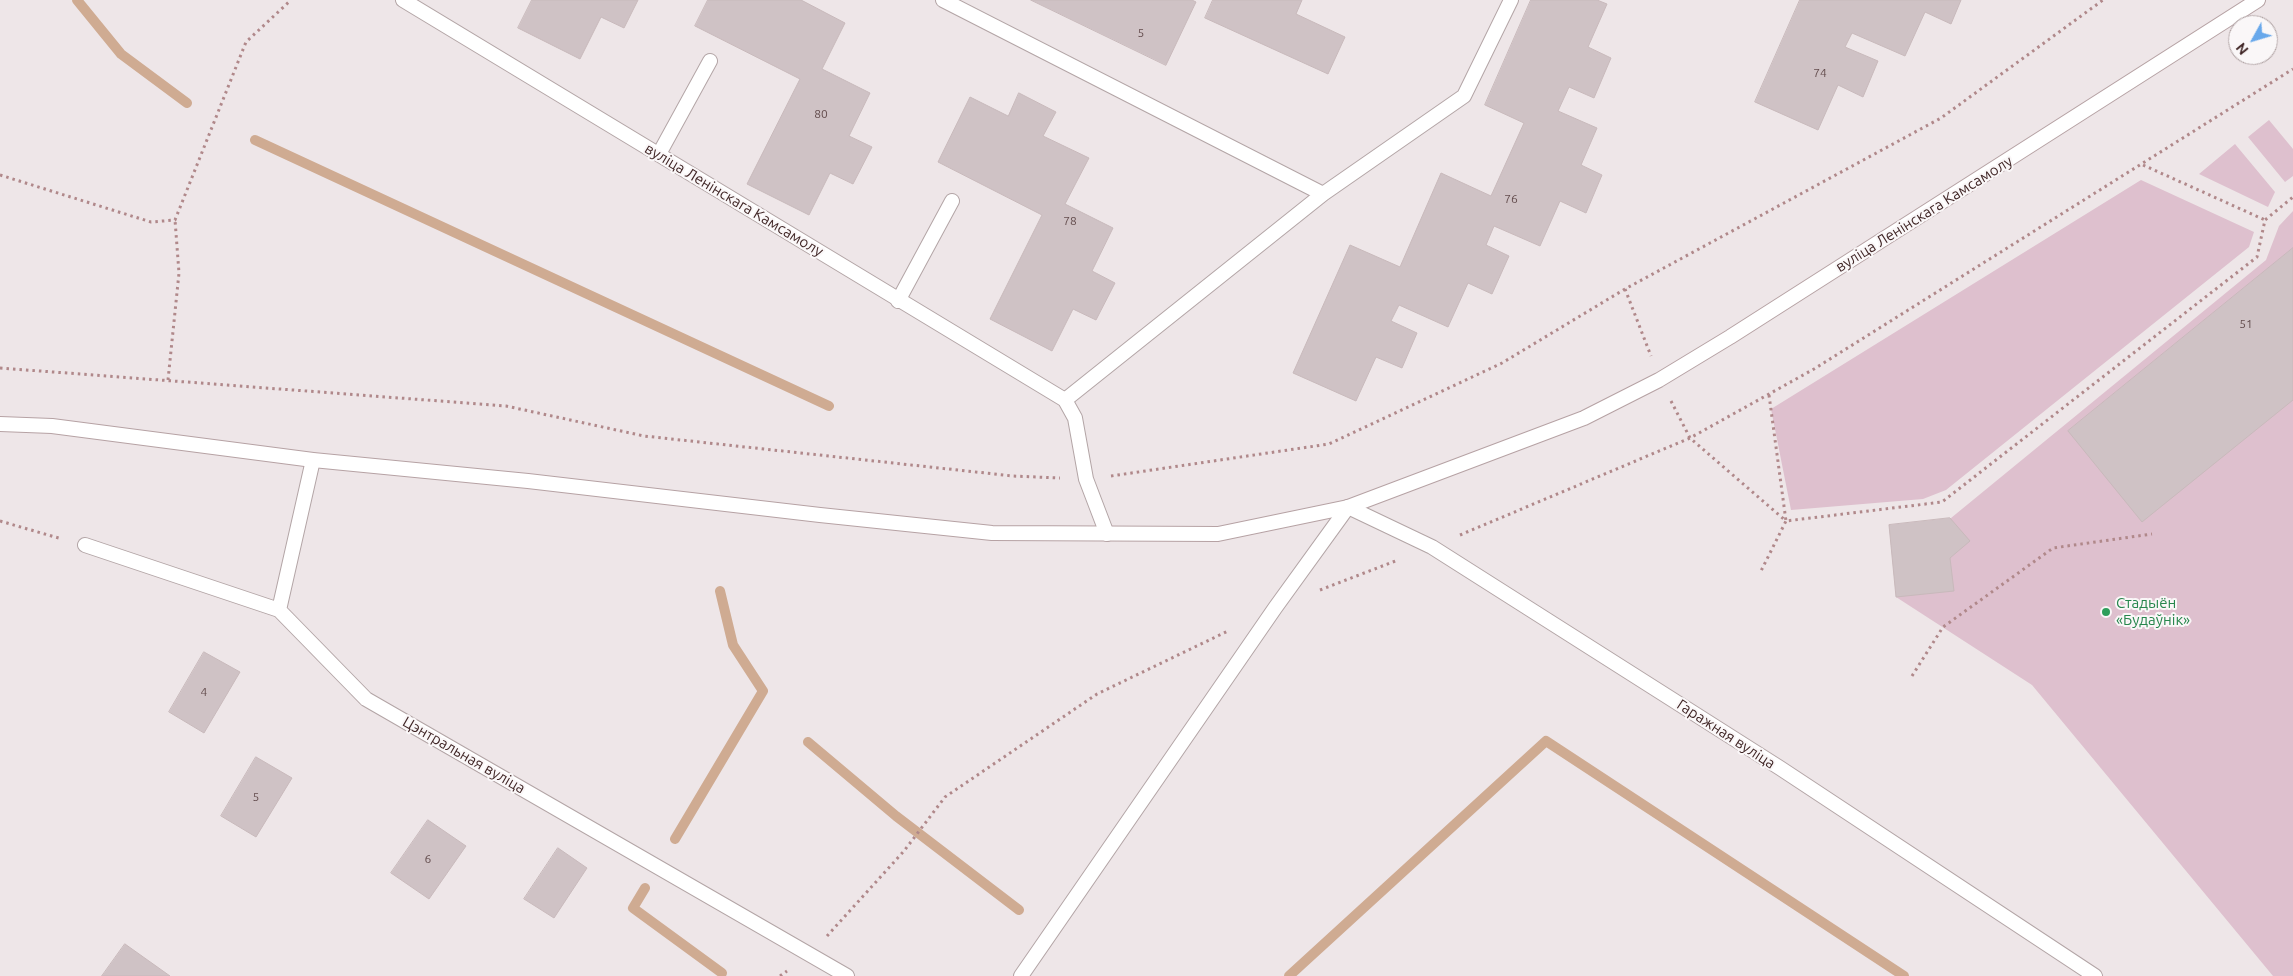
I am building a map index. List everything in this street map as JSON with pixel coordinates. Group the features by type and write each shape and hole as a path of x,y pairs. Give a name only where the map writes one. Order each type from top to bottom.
{"street":[{"name":"вуліца Ленінскага Камсамолу","path":"404,0 898,301 1065,400"},
{"path":"943,0 1323,194"},
{"path":"1107,534 1086,479 1075,418 1065,400 1323,194 1464,96 1511,0"},
{"name":"вуліца Ленінскага Камсамолу","path":"0,424 52,426 313,460 528,480 820,515 992,533 1218,534 1348,507 1584,418 1660,380 2258,0"},
{"path":"659,154 710,61"},
{"path":"898,301 952,201"},
{"path":"279,610 313,460"},
{"path":"1021,976 1275,608 1348,507"},
{"name":"Гаражная вуліца","path":"1348,507 1432,547 1780,768 2095,976"},
{"name":"Цэнтральная вуліца","path":"84,545 279,610 366,699 809,956 847,976"}],"path":[{"path":"168,380 179,273 175,220 246,42 291,0"},
{"path":"0,368 506,406 644,436 1013,476 1086,479 1329,444 1493,367 1625,289 1941,118 2103,0"},
{"path":"1275,608 1432,547 1690,438 1814,370 2293,69"},
{"path":"2142,164 2265,220"},
{"path":"0,175 151,222 175,220"},
{"path":"1690,438 1786,522 1942,502 2257,257 2265,220 2293,197"},
{"path":"1760,573 1786,522 1769,395"},
{"path":"0,521 84,545"},
{"path":"1912,676 1943,627 2053,548 2152,534"},
{"path":"780,976 809,956 904,851 945,797 1097,694 1231,630"}],"shaded area":[{"path":"2269,120 2293,149 2293,176 2285,182 2248,137"},
{"path":"2235,144 2275,192 2268,207 2199,174"},
{"path":"2141,180 2254,232 2249,247 1946,490 1923,499 1791,510 1771,409"},
{"name":"Стадыён «Будаўнік»","path":"2293,211 2293,976 2273,976 2032,685 1896,597 1889,525 1951,518 2266,260 2279,226"}],"building":[{"path":"532,0 638,0 624,28 601,17 580,59 518,28"},
{"path":"708,0 801,0 845,23 822,69 870,93 849,136 872,147 853,184 830,173 809,215 747,184 800,79 695,26"},
{"path":"1031,0 1192,0 1196,2 1166,65"},
{"path":"1213,0 1302,0 1296,14 1345,37 1328,74 1205,18"},
{"path":"1531,0 1597,0 1607,4 1588,47 1611,58 1594,98 1569,87 1558,111 1597,128 1581,165 1602,175 1586,213 1560,201 1540,246 1494,226 1486,245 1509,256 1492,294 1468,283 1448,327 1399,305 1391,321 1417,333 1402,368 1376,357 1356,401 1293,373 1350,245 1400,267 1441,173 1491,196 1524,123 1485,105"},
{"path":"1800,0 1961,0 1951,24 1925,12 1905,56 1852,33 1845,47 1878,61 1863,97 1838,85 1818,130 1755,102"},
{"path":"1019,93 1056,112 1043,136 1089,158 1065,204 1113,228 1092,271 1115,283 1096,320 1073,309 1052,351 990,319 1042,215 938,162 970,97 1008,116"},
{"path":"2293,248 2293,400 2142,522 2068,431"},
{"path":"1950,518 1970,541 1950,558 1954,591 1896,597 1889,525"},
{"path":"204,652 240,672 204,733 169,712"},
{"path":"256,757 292,778 256,837 221,816"},
{"path":"428,820 466,846 429,899 391,873"},
{"path":"558,848 587,868 554,918 524,899"},
{"path":"125,944 170,976 102,976"}],"waterway":[{"path":"77,0 121,54 187,103"},
{"path":"255,140 829,406"},
{"path":"675,839 763,691 733,645 720,591"},
{"path":"1289,976 1546,741 1904,976"},
{"path":"808,742 896,816 1019,910"},
{"path":"645,888 633,908 722,973"}],"place":[{"name":"Стадыён «Будаўнік»","path":"2106,612"}]}
